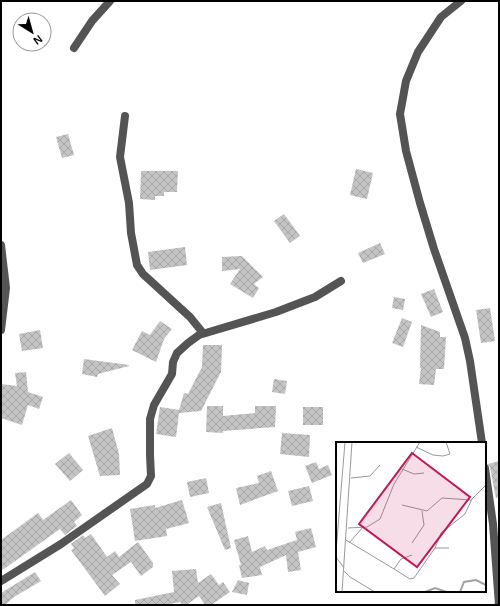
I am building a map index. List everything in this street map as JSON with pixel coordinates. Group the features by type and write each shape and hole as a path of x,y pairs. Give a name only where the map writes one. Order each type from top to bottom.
{"street":[{"path":"74,48 92,21 110,1"},
{"path":"461,1 441,17 418,52 406,81 400,114 406,151 420,203 434,249 465,338 470,361 482,442"},
{"path":"125,116 120,157 129,203 131,232 137,265 143,274 190,317 203,334"},
{"path":"1,245 6,288 1,330"},
{"path":"1,581 61,544 147,484 151,476 150,419 154,405 172,374 173,362 177,354 188,343 199,335 276,312 315,297 341,281"},
{"path":"486,483 493,524 499,605"}],"building":[{"path":"68,134 74,155 62,158 56,137"},
{"path":"356,169 373,173 367,199 350,195"},
{"path":"141,171 178,171 177,192 164,192 164,196 155,196 155,200 140,199"},
{"path":"284,214 300,236 290,243 274,221"},
{"path":"380,243 385,254 363,263 358,253"},
{"path":"185,247 187,265 150,270 148,252"},
{"path":"242,256 263,277 254,284 259,288 253,298 230,284 240,269 222,271 222,257"},
{"path":"434,289 443,312 431,317 421,294"},
{"path":"394,297 405,299 403,310 392,308"},
{"path":"490,308 495,341 481,343 476,310"},
{"path":"402,318 412,322 403,347 392,343"},
{"path":"160,321 172,329 164,339 156,362 132,350 142,331 150,335"},
{"path":"421,325 440,332 440,337 446,337 444,369 436,369 434,385 419,384 421,368"},
{"path":"40,330 43,348 22,351 19,334"},
{"path":"203,345 222,345 221,372 201,411 179,413 176,437 156,434 160,407 179,410 184,393 188,394 202,367"},
{"path":"84,359 129,366 98,374 97,377 82,374"},
{"path":"26,372 28,392 43,397 39,409 28,405 22,425 1,418 1,384 17,386 15,373"},
{"path":"274,379 287,381 285,394 272,392"},
{"path":"207,406 223,406 223,416 255,413 255,406 276,406 275,427 223,431 223,433 206,432"},
{"path":"303,407 323,407 323,425 303,425"},
{"path":"112,428 119,454 120,475 100,476 88,436"},
{"path":"282,433 310,435 309,457 280,454"},
{"path":"69,453 83,470 70,481 55,464"},
{"path":"499,461 499,497 496,498 490,467 488,464"},
{"path":"316,462 319,469 328,465 332,475 312,483 305,466"},
{"path":"271,471 278,491 240,505 236,488 259,483 257,476"},
{"path":"206,478 209,493 190,497 187,482"},
{"path":"309,486 313,501 292,506 288,491"},
{"path":"71,500 82,515 74,522 77,526 65,535 60,529 1,571 1,540 38,513 43,520"},
{"path":"182,500 189,523 166,529 167,536 135,541 130,509 155,505 155,508"},
{"path":"221,503 231,548 225,550 207,507"},
{"path":"311,528 316,547 298,552 301,570 288,572 286,555 260,567 262,575 242,578 239,565 241,565 234,540 248,536 252,552 265,546 267,550 297,540 295,532"},
{"path":"91,534 107,557 115,551 119,557 138,542 153,563 153,567 141,576 131,562 112,575 120,584 105,596 71,550 74,548 71,544 83,535 85,538"},
{"path":"196,569 198,583 211,574 219,585 223,582 230,592 211,605 205,605 199,596 186,605 182,605 180,602 163,605 135,605 135,600 174,592 172,571"},
{"path":"35,572 41,581 14,597 5,605 1,605 1,593"},
{"path":"238,580 249,583 247,595 232,592"}]}
